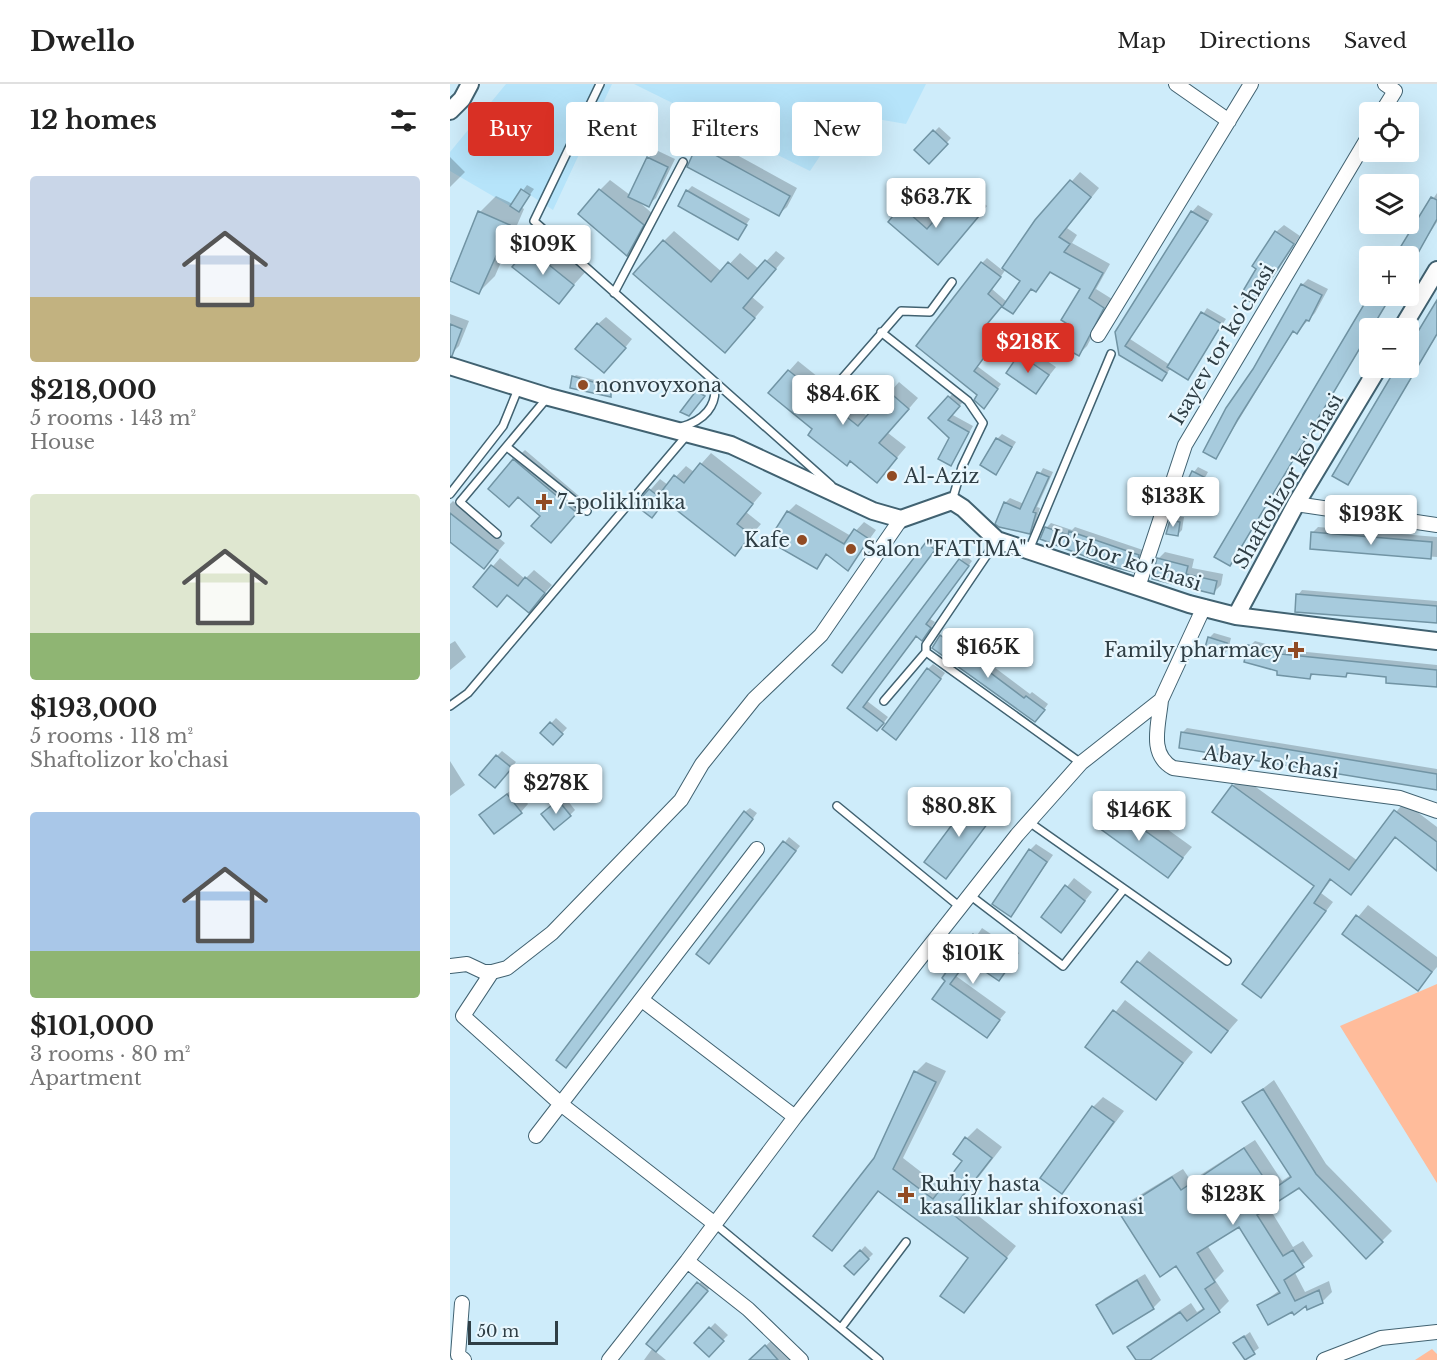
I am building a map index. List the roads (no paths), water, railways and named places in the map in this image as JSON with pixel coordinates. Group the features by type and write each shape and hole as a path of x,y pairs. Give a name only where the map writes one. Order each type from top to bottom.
{"street":[{"path":"450,111 462,99 470,84"},
{"path":"1176,84 1229,121"},
{"path":"1098,334 1251,84"},
{"path":"1384,84 1395,91 1388,102"},
{"name":"Isayev tor ko'chasi","path":"1137,587 1185,445 1359,152"},
{"path":"1408,318 1437,270"},
{"path":"450,366 549,397 730,445 873,511 901,519 952,501"},
{"name":"Shaftolizor ko'chasi","path":"1236,616 1296,504 1372,378"},
{"name":"Jo'ybor ko'chasi","path":"952,501 958,503 997,540 1204,607 1236,616 1437,641"},
{"path":"1296,504 1437,525"},
{"path":"450,966 467,964 484,972 507,968 552,933 681,800 702,764 754,699 821,635 901,519"},
{"path":"609,1360 795,1117 1029,822 1081,763 1161,700 1204,607"},
{"name":"Abay ko'chasi","path":"1161,700 1157,745 1159,756 1173,768 1400,798 1437,811"},
{"path":"536,1136 757,849"},
{"path":"492,972 463,1016 562,1105 715,1224"},
{"path":"642,999 795,1117"},
{"path":"687,1261 748,1309 801,1360"},
{"path":"462,1303 458,1355 464,1360"},
{"path":"1324,1360 1381,1338 1437,1332"}],"lane":[{"path":"600,84 534,221 846,498"},
{"path":"614,293 634,260 683,162"},
{"path":"839,382 901,311 930,312 952,282"},
{"path":"881,332 969,401 983,423 962,467 952,501"},
{"path":"1029,549 1111,354"},
{"path":"667,430 696,423 703,417 714,400 714,382"},
{"path":"450,494 503,426 519,388"},
{"path":"496,534 460,502 549,397"},
{"path":"450,706 468,693 687,435"},
{"path":"507,447 587,511"},
{"path":"884,701 926,652 926,645 997,540"},
{"path":"926,652 1081,763"},
{"path":"837,806 961,908"},
{"path":"1029,822 1227,962"},
{"path":"971,896 1063,966 1124,889"},
{"path":"715,1224 879,1360"},
{"path":"841,1328 906,1242"}],"place":[{"name":"nonvoyxona","path":"583,385"},
{"name":"Al-Aziz","path":"892,476"},
{"name":"7-poliklinika","path":"544,502"},
{"name":"Kafe","path":"802,540"},
{"name":"Salon \"FATIMA\"","path":"851,549"},
{"name":"Family pharmacy","path":"1296,650"},
{"name":"Ruhiy hasta kasalliklar shifoxonasi","path":"906,1195"}]}
